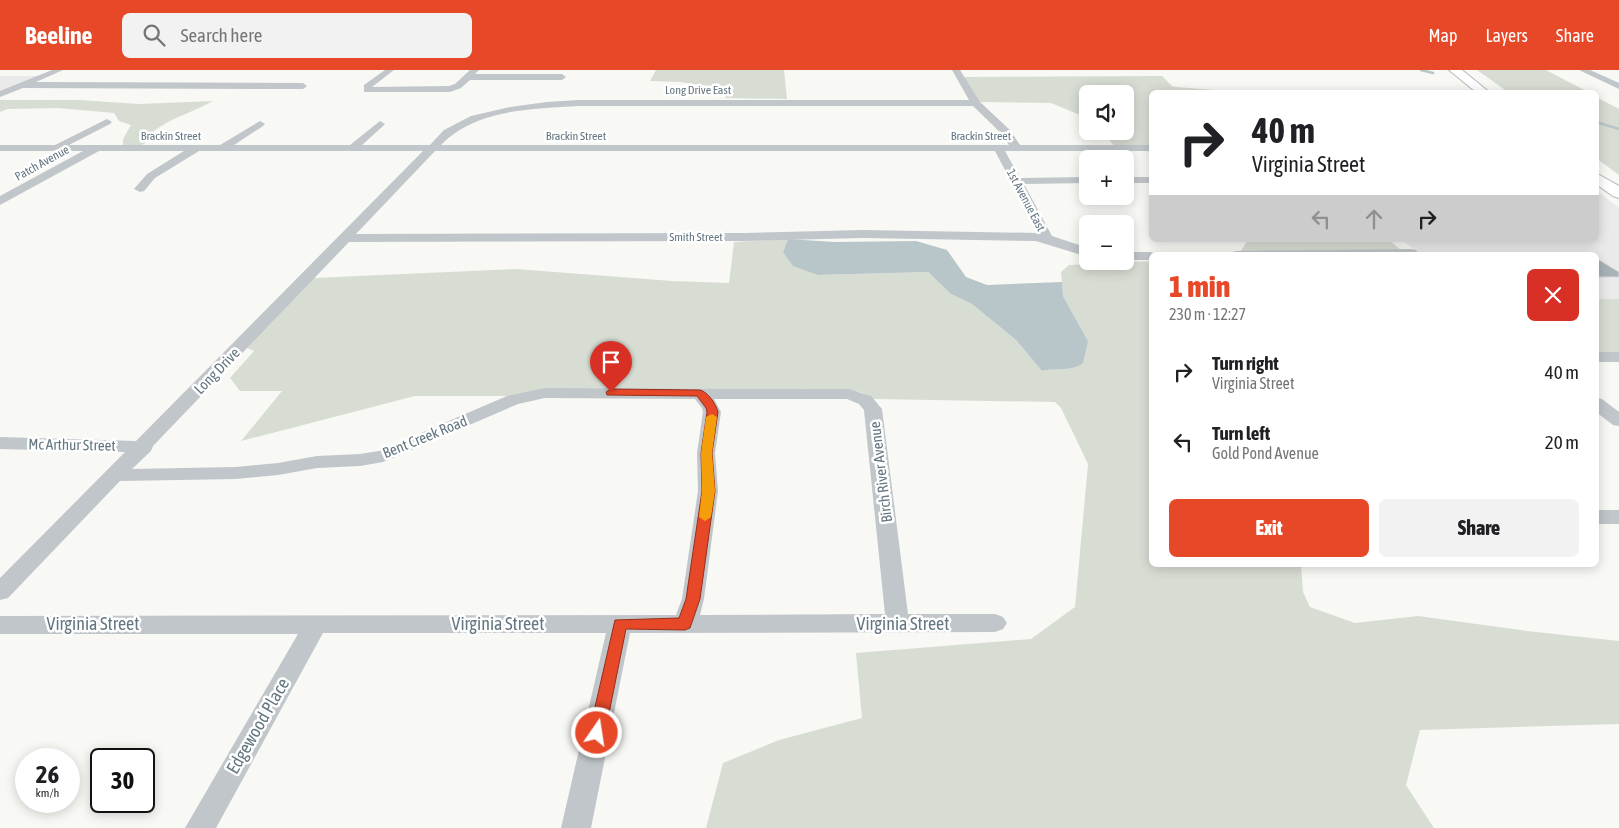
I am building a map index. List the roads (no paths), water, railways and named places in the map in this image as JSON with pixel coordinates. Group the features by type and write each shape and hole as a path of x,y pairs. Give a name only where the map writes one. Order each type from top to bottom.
{"main road":[{"path":"1455,70 1480,90"},
{"path":"1599,179 1619,193"}],"street":[{"path":"0,94 59,70"},
{"path":"390,70 367,87 367,90 440,90 458,86 475,70"},
{"name":"1st Avenue East","path":"956,70 975,103 1006,132 1017,148"},
{"path":"1583,70 1619,86"},
{"path":"467,77 560,81"},
{"path":"542,106 560,81"},
{"path":"22,84 198,87 302,86"},
{"name":"Long Drive East","path":"432,148 452,128 469,120 488,114 542,106 598,102 975,103"},
{"path":"56,148 107,122"},
{"path":"222,148 260,124"},
{"path":"351,149 380,124"},
{"name":"Brackin Street","path":"0,148 1149,148"},
{"name":"Patch Avenue","path":"0,201 96,148"},
{"name":"Long Drive","path":"0,592 116,475 432,148"},
{"path":"140,189 151,176 195,149"},
{"name":"1st Avenue East","path":"999,149 1046,240 1079,250"},
{"path":"1016,181 1079,180"},
{"path":"1134,180 1149,180"},
{"name":"Smith Street","path":"345,238 745,237 891,234 1036,237 1046,240"},
{"path":"1397,242 1410,252"},
{"path":"1134,256 1149,256"},
{"path":"1599,357 1619,357"},
{"name":"Bent Creek Road","path":"116,475 236,473 278,469 317,462 360,460 383,456 513,400 545,393 700,393"},
{"path":"685,624 693,599 708,491 706,453 712,412 711,407 700,393"},
{"name":"Birch River Avenue","path":"700,393 844,393 858,396 871,404 874,410 898,624"},
{"path":"1599,405 1619,421"},
{"name":"Mc Arthur Street","path":"0,443 144,446"},
{"path":"1599,517 1619,517"},
{"name":"Virginia Street","path":"0,625 995,623"},
{"name":"Edgewood Place","path":"200,828 316,624"},
{"path":"576,828 620,624"}],"waterway":[{"path":"1421,70 1433,73"},
{"path":"1599,123 1619,129"}]}
